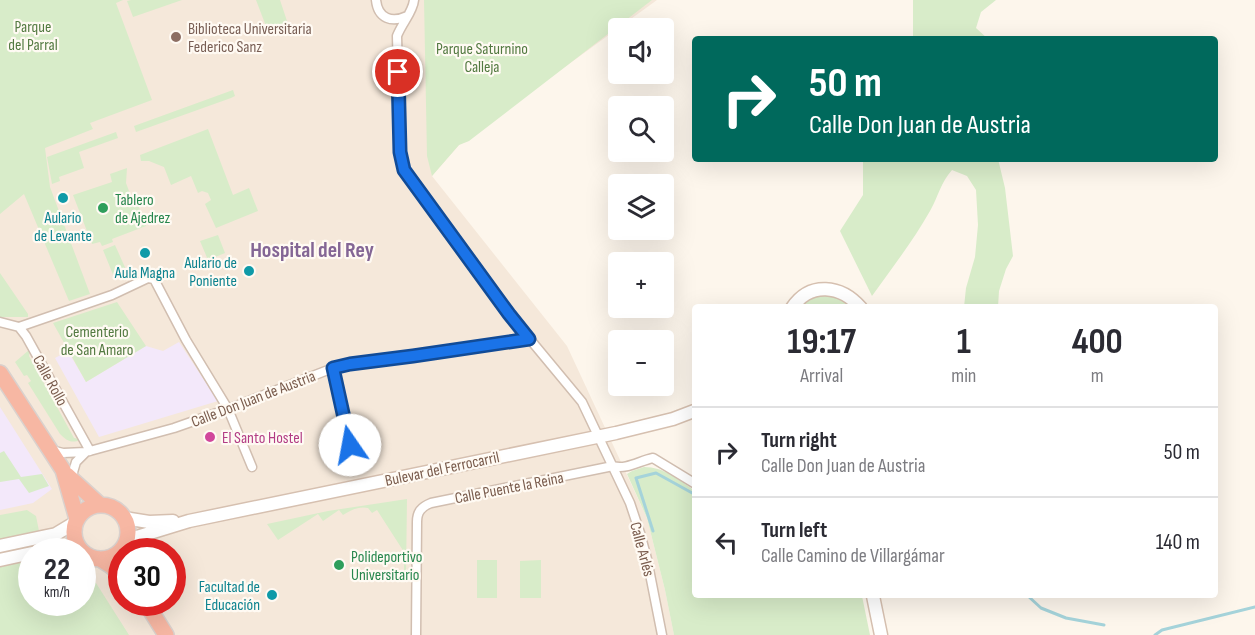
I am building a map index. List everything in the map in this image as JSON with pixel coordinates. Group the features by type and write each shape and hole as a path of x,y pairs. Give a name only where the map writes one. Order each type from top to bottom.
{"highway":[{"path":"0,373 67,475 100,505 112,508 124,518 128,530 127,538"},
{"path":"67,475 77,521"},
{"path":"75,538 74,530 77,521 87,509 100,505"},
{"path":"96,558 108,558"},
{"path":"100,559 108,564"},
{"path":"154,616 166,635"}],"main road":[{"path":"796,304 804,295 816,290 829,289 842,292 853,298 858,304"},
{"name":"Bulevar del Ferrocarril","path":"146,538 189,521 599,436 652,424 692,412"},
{"name":"Bulevar del Ferrocarril","path":"124,518 149,522 189,521"},
{"path":"0,546 56,534 77,521"},
{"path":"0,560 18,556"},
{"path":"873,598 881,635"}],"street":[{"path":"376,0 381,13 389,19 397,36"},
{"path":"397,36 413,7 414,0"},
{"path":"389,19 399,20 407,16"},
{"name":"Calle Arlés","path":"397,36 400,152 404,170 509,314 578,395 630,503 653,586 662,635"},
{"path":"0,322 19,327 112,295 148,279 154,279 186,340 228,409 252,467"},
{"name":"Calle Rollo","path":"19,327 32,345 88,452"},
{"name":"Calle Don Juan de Austria","path":"48,449 63,453 88,452 174,428 333,368 350,364 529,339"},
{"path":"333,368 350,445"},
{"path":"67,475 76,462 88,452"},
{"path":"613,466 621,468 653,458 692,482"},
{"name":"Calle Puente la Reina","path":"416,635 419,510 431,503 613,466"}],"shaded area":[{"path":"0,0 657,0 632,18 608,18 608,36 467,138 432,176 567,346 647,518 674,635 0,635"},
{"path":"179,342 218,401 99,437 55,358 68,351 86,382 146,346 163,351"},
{"path":"0,407 52,489 33,503 0,510"}],"green space":[{"name":"Parque del Parral","path":"0,0 123,0 116,3 152,100 90,123 93,129 45,148 50,187 90,294 69,301 24,194 0,214"},
{"path":"182,0 133,17 127,1"},
{"path":"256,0 280,0 289,27 269,34"},
{"name":"Parque Saturnino Calleja","path":"424,0 652,0 629,18 608,18 608,34 469,141 459,145 432,176 427,156"},
{"path":"913,0 996,0 981,12 976,28 985,36 913,36"},
{"path":"233,90 235,96 231,98 136,132 134,126"},
{"path":"208,129 233,195 249,188 258,211 216,228 205,204 211,200 208,193 202,191 198,193 191,176 171,185 164,167 149,161 141,161 140,155"},
{"path":"116,132 118,138 79,152 84,168 59,177 60,181 52,184 47,157"},
{"path":"863,162 999,162 1005,188 1013,256 999,291 998,304 964,304 966,288 975,257 978,225 976,190 967,176 952,170 917,233 872,296 840,231 863,195"},
{"path":"127,168 126,183 132,199 136,199 146,226 112,239 113,242 102,246 100,242 92,244 73,195 112,182 110,174"},
{"path":"218,235 225,253 208,260 200,241"},
{"path":"115,245 128,274 118,279 114,277 103,250"},
{"path":"0,273 28,314 28,317 0,317"},
{"path":"829,292 849,304 799,304 806,298"},
{"name":"Cementerio de San Amaro","path":"117,302 146,346 86,382 53,323"},
{"path":"29,350 29,356 74,438 80,440 69,441 60,434 28,383 31,381 27,375 24,376 15,362"},
{"path":"4,451 21,477 42,474 49,486 29,493 19,479 0,482 0,453"},
{"path":"644,467 664,471 692,489 692,598 862,598 870,635 674,635 647,518 627,474"},
{"path":"407,499 406,575 404,575 404,552 377,510 372,513 368,508 361,508 343,515 339,510 323,521 318,514 278,540 267,524 328,511"},
{"path":"27,510 36,516 39,531 0,540 0,515"},
{"path":"477,560 497,560 497,598 477,598"},
{"path":"541,560 541,598 520,598 520,561"},
{"path":"18,563 18,616 96,616 96,583 108,602 108,616 117,616 129,635 0,635 0,566"}],"waterway":[{"path":"653,531 636,478 656,473 692,493"},
{"path":"1030,598 1041,608 1066,618 1104,625"},
{"path":"1155,635 1162,630 1255,607"}],"place":[{"name":"Biblioteca Universitaria Federico Sanz","path":"176,37"},
{"name":"Aulario de Levante","path":"63,198"},
{"name":"Tablero de Ajedrez","path":"103,208"},
{"name":"Aula Magna","path":"145,253"},
{"name":"Aulario de Poniente","path":"249,271"},
{"name":"El Santo Hostel","path":"210,437"},
{"name":"Polideportivo Universitario","path":"339,565"},
{"name":"Facultad de Educación","path":"272,595"}],"district":[{"name":"Hospital del Rey","path":"312,249"}],"route":[{"path":"350,445 333,368 529,339 404,170 400,152 398,72"}]}
